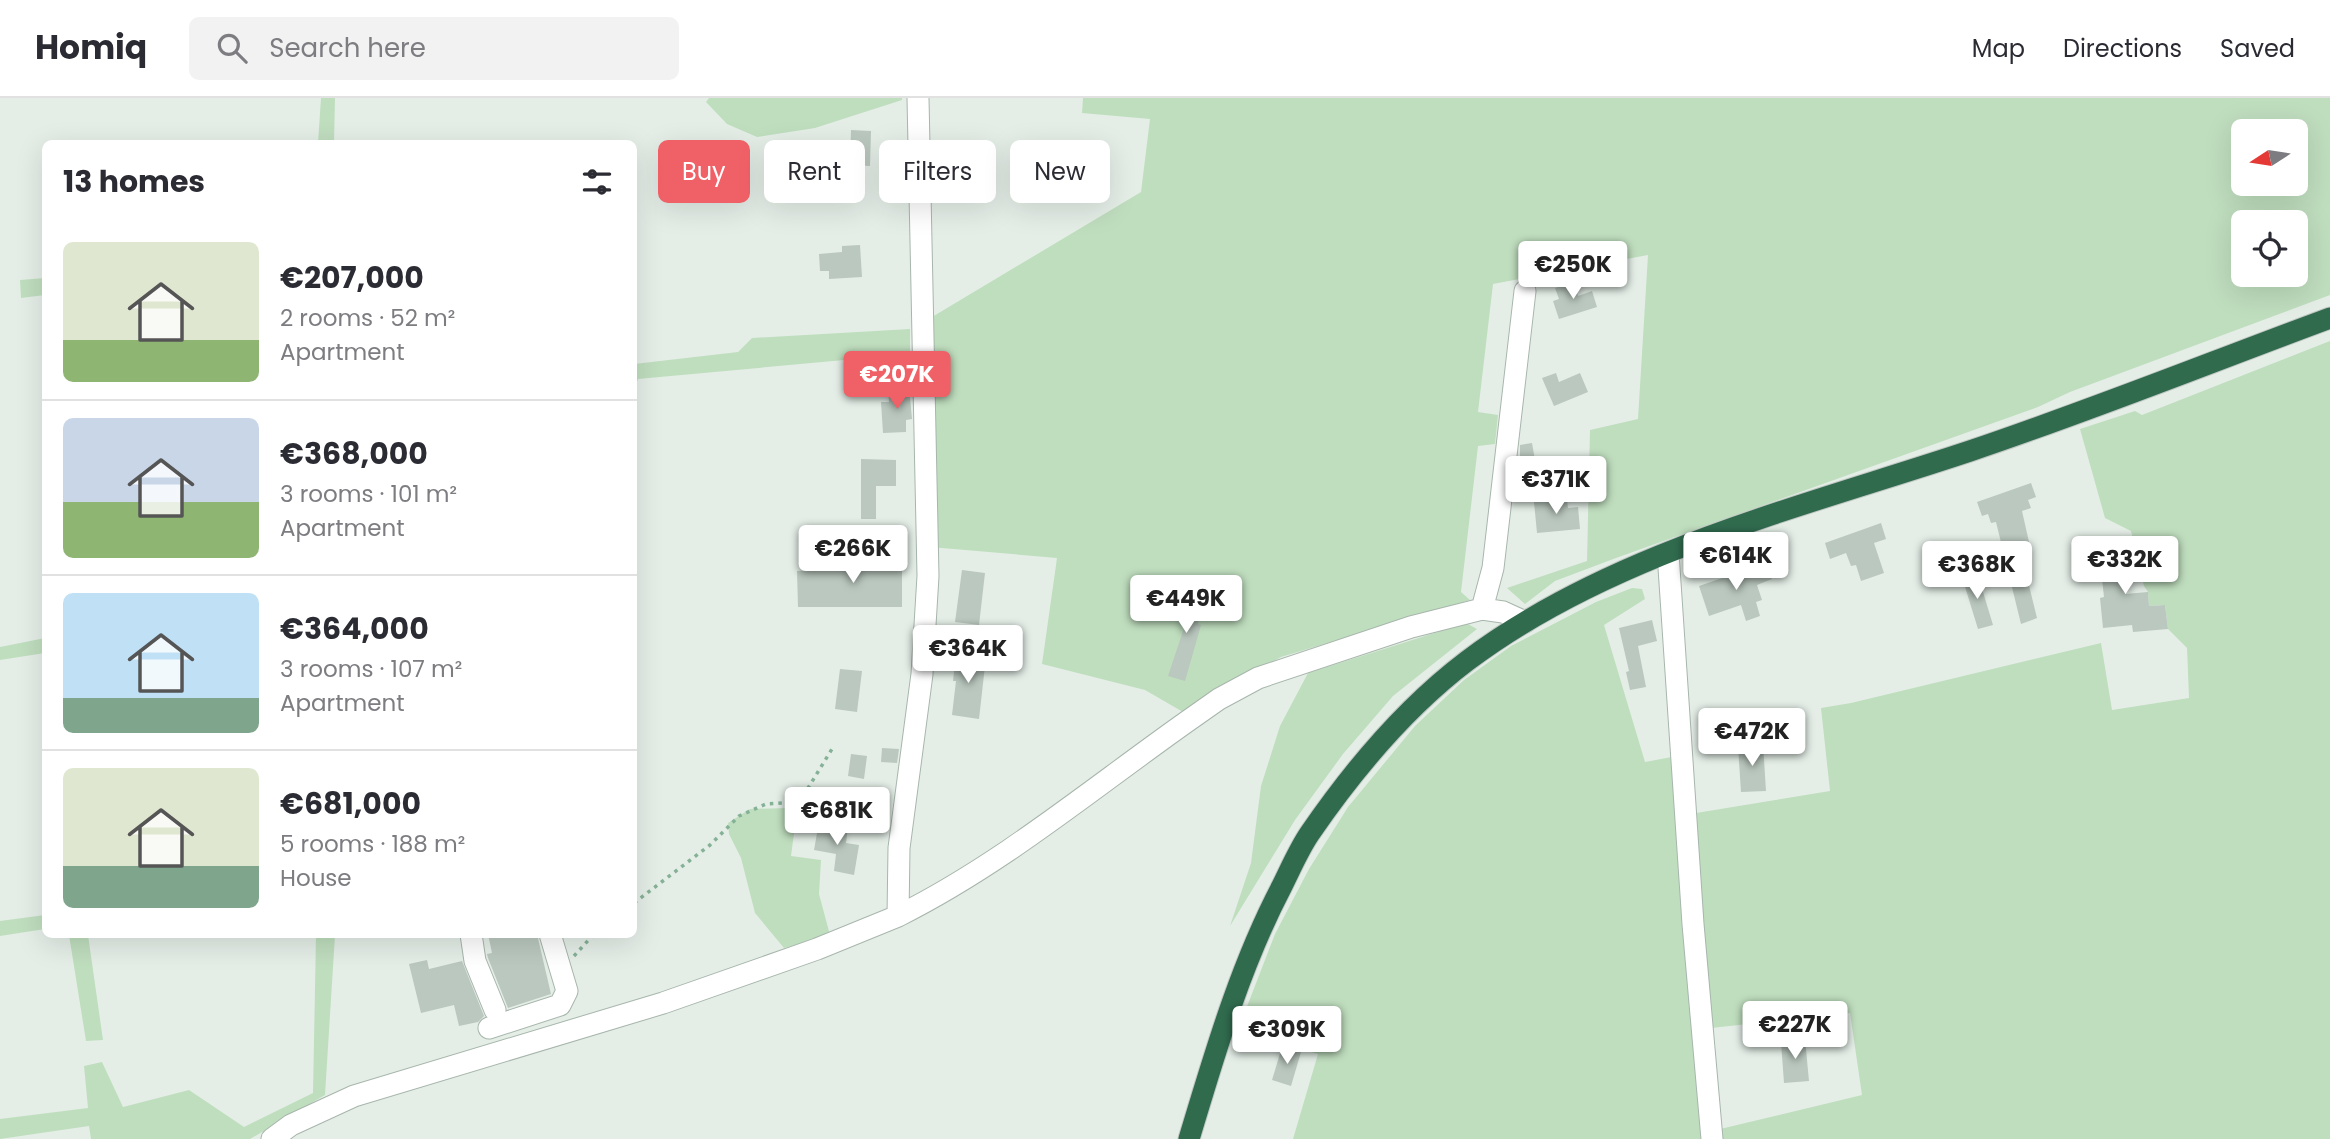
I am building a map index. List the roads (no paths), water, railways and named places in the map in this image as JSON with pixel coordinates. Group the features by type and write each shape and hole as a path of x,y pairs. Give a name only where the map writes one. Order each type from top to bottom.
{"highway":[{"path":"1188,1139 1233,999 1256,939 1307,836 1356,771 1409,712 1464,663 1525,622 1592,586 1668,553 1975,449 2330,318"}],"street":[{"path":"898,916 899,848 922,674 928,576 918,98"},
{"path":"1482,610 1493,568 1525,291"},
{"path":"1668,553 1693,924 1712,1139"},
{"path":"272,1139 291,1125 354,1096 727,981 898,916 936,897 1007,853 1219,699 1258,678 1411,628 1482,610 1503,612 1525,622"},
{"path":"472,938 475,961 492,1019 516,1021 560,1005 567,991 551,938"},
{"path":"516,1021 529,1044"}]}
